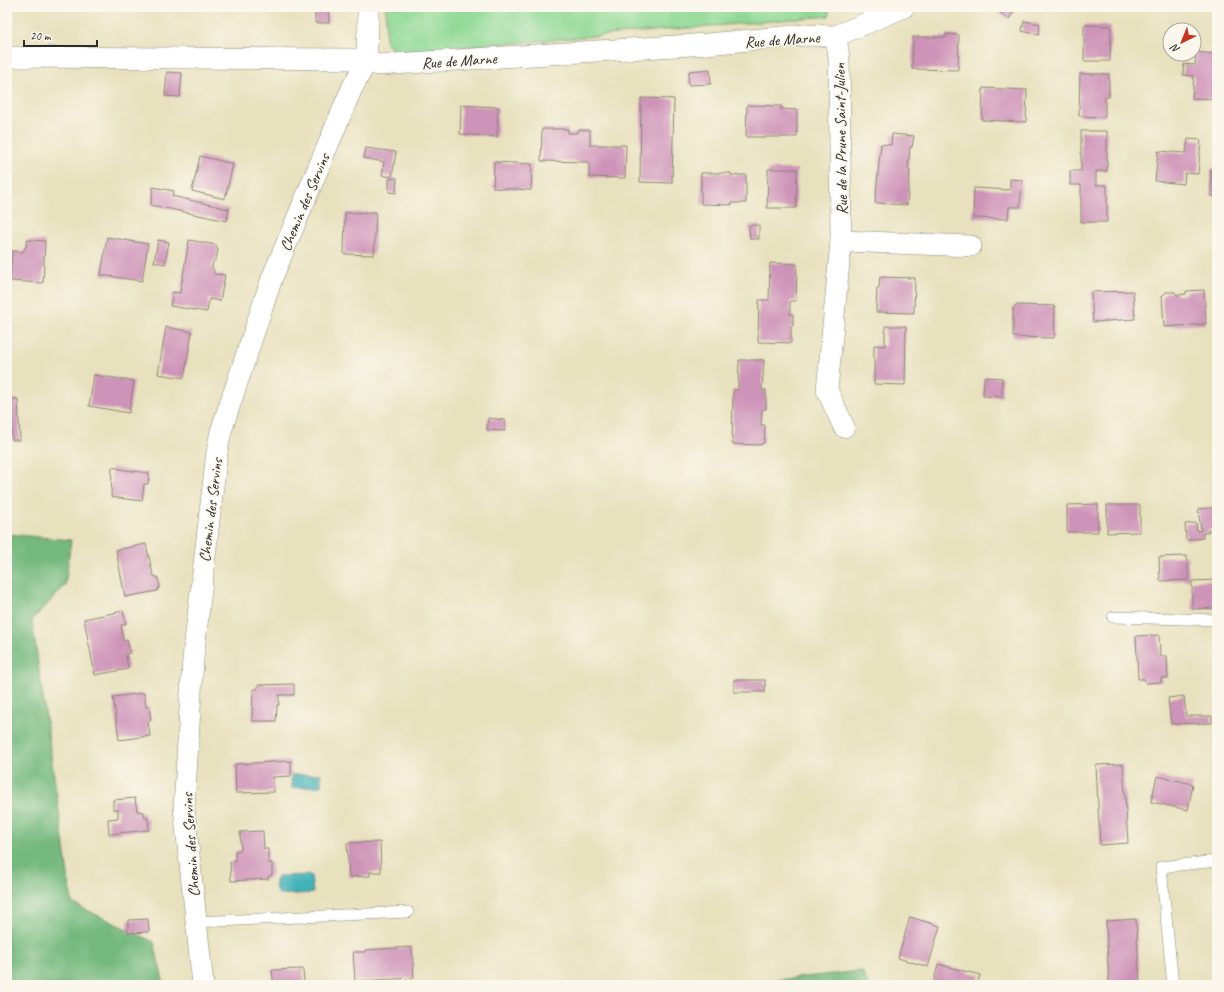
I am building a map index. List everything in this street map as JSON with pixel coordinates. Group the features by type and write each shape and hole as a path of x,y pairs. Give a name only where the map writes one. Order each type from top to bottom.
{"street":[{"path":"366,62 368,7"},
{"name":"Rue de Marne","path":"7,57 354,59 378,65 707,44 804,35 836,36 904,7"},
{"name":"Rue de la Prune Saint-Julien","path":"836,36 839,66 841,241 827,390 844,427"},
{"name":"Chemin des Servins","path":"203,985 184,808 193,659 217,452 221,431 272,278 352,88 366,62"},
{"path":"841,241 971,246"}],"lane":[{"path":"1113,617 1217,620"},
{"path":"1173,985 1161,867 1217,861"},
{"path":"196,922 408,912"}],"green space":[{"path":"386,7 829,7 829,16 396,53 386,43"},
{"path":"7,534 71,540 65,586 32,620 72,903 154,942 164,985 7,985"},
{"path":"862,971 869,985 729,985"}],"water":[{"path":"321,774 321,786 292,788 291,775"},
{"path":"311,875 313,893 280,895 276,891 275,880 280,876"}],"building":[{"path":"992,7 1017,7 1009,19"},
{"path":"328,8 329,23 315,23 315,9"},
{"path":"1024,21 1040,24 1039,35 1022,31"},
{"path":"1084,25 1111,26 1110,61 1084,61"},
{"path":"946,34 959,35 958,70 912,69 913,37 946,37"},
{"path":"1202,53 1217,54 1217,99 1192,98 1194,76 1183,75 1184,64 1195,65 1195,62 1202,62"},
{"path":"710,69 711,84 688,85 689,71"},
{"path":"167,72 182,73 180,97 165,96"},
{"path":"1080,74 1109,74 1109,97 1105,97 1105,117 1079,116"},
{"path":"983,88 1027,90 1026,122 982,120"},
{"path":"641,98 674,99 672,183 640,182"},
{"path":"461,105 498,107 497,137 460,134"},
{"path":"747,105 781,106 781,109 797,110 797,137 746,137"},
{"path":"542,129 568,129 568,133 577,133 577,130 590,130 590,145 626,145 625,178 589,177 589,162 541,161"},
{"path":"1081,131 1107,131 1107,171 1096,171 1096,185 1107,185 1107,222 1081,222 1081,185 1070,185 1070,171 1081,171"},
{"path":"892,134 914,136 912,147 910,147 907,205 875,203 881,144 891,145"},
{"path":"1188,139 1201,140 1198,174 1185,173 1184,184 1155,181 1158,151 1186,153"},
{"path":"366,148 396,152 392,177 382,175 384,162 364,158"},
{"path":"200,156 233,164 225,199 192,191"},
{"path":"494,162 532,164 531,190 493,188"},
{"path":"768,169 797,169 796,208 767,208"},
{"path":"1211,169 1217,169 1217,196 1211,196"},
{"path":"701,173 731,173 731,175 746,175 746,203 731,203 732,205 701,204"},
{"path":"397,178 396,193 389,192 389,179"},
{"path":"1010,179 1022,180 1020,207 1009,207 1008,219 973,218 974,188 1010,190"},
{"path":"153,187 174,191 172,196 229,209 227,221 151,205"},
{"path":"376,212 374,255 344,254 345,213"},
{"path":"749,225 759,225 759,239 750,239"},
{"path":"107,237 148,244 142,281 101,275"},
{"path":"27,240 45,241 43,283 10,281 12,251 23,252 26,247"},
{"path":"158,240 169,242 165,264 154,262"},
{"path":"189,240 216,245 218,250 212,267 214,274 225,275 220,301 209,299 207,312 170,306 173,292 180,293"},
{"path":"770,263 797,264 796,301 790,301 790,314 793,314 791,343 758,342 759,300 769,300"},
{"path":"880,277 915,278 914,313 876,312 877,288 879,288"},
{"path":"1204,290 1206,324 1164,327 1162,296 1166,292 1175,292 1177,295 1186,294 1186,291"},
{"path":"1133,291 1135,319 1093,322 1091,292"},
{"path":"1016,305 1055,306 1054,338 1013,337 1013,308"},
{"path":"885,326 906,326 905,385 874,384 874,345 885,346"},
{"path":"166,327 192,332 184,378 158,374"},
{"path":"739,360 764,360 762,390 766,390 766,409 762,409 761,425 765,425 764,443 761,445 732,444 733,390 738,390"},
{"path":"94,375 134,381 129,413 89,406"},
{"path":"984,377 1002,378 1002,397 983,396"},
{"path":"10,399 18,399 20,440 12,440"},
{"path":"488,418 505,420 505,431 487,430"},
{"path":"112,467 149,473 148,484 144,484 142,501 111,497"},
{"path":"1098,504 1098,532 1067,532 1067,505"},
{"path":"1107,505 1140,505 1140,532 1107,533"},
{"path":"1217,507 1217,529 1208,530 1208,533 1203,533 1203,538 1186,540 1185,524 1196,523 1197,531 1201,530 1198,509"},
{"path":"146,544 153,575 158,578 160,586 157,591 125,597 116,550"},
{"path":"1187,556 1189,580 1160,581 1159,557"},
{"path":"1217,580 1217,608 1192,609 1192,581"},
{"path":"123,611 126,624 121,625 123,641 127,640 130,653 126,654 128,669 95,675 84,619"},
{"path":"1159,635 1160,656 1167,656 1168,678 1161,678 1162,682 1145,683 1145,679 1138,679 1136,636"},
{"path":"734,680 765,680 765,692 734,692"},
{"path":"294,684 294,695 279,695 276,721 252,721 253,689 258,689 258,685"},
{"path":"144,693 146,707 149,707 151,721 148,721 150,736 119,740 113,697"},
{"path":"1184,696 1186,716 1212,716 1212,723 1171,724 1168,698"},
{"path":"291,761 291,776 273,777 274,792 236,793 235,764"},
{"path":"1123,764 1128,843 1100,845 1096,765"},
{"path":"1157,776 1193,784 1188,810 1151,802"},
{"path":"135,798 137,811 144,812 145,818 148,818 149,830 109,834 108,819 118,818 118,809 113,810 113,800"},
{"path":"263,831 264,849 268,849 268,863 272,863 272,875 269,876 268,879 231,881 230,862 235,861 235,851 241,850 240,832"},
{"path":"380,842 381,872 370,872 370,876 349,877 347,843"},
{"path":"910,917 940,926 928,967 898,958"},
{"path":"148,919 149,932 128,933 128,920"},
{"path":"1136,919 1140,985 1109,985 1106,921"},
{"path":"412,947 414,978 355,981 353,952"},
{"path":"938,964 980,975 977,985 933,985"},
{"path":"303,969 304,985 274,985 272,970"}]}
